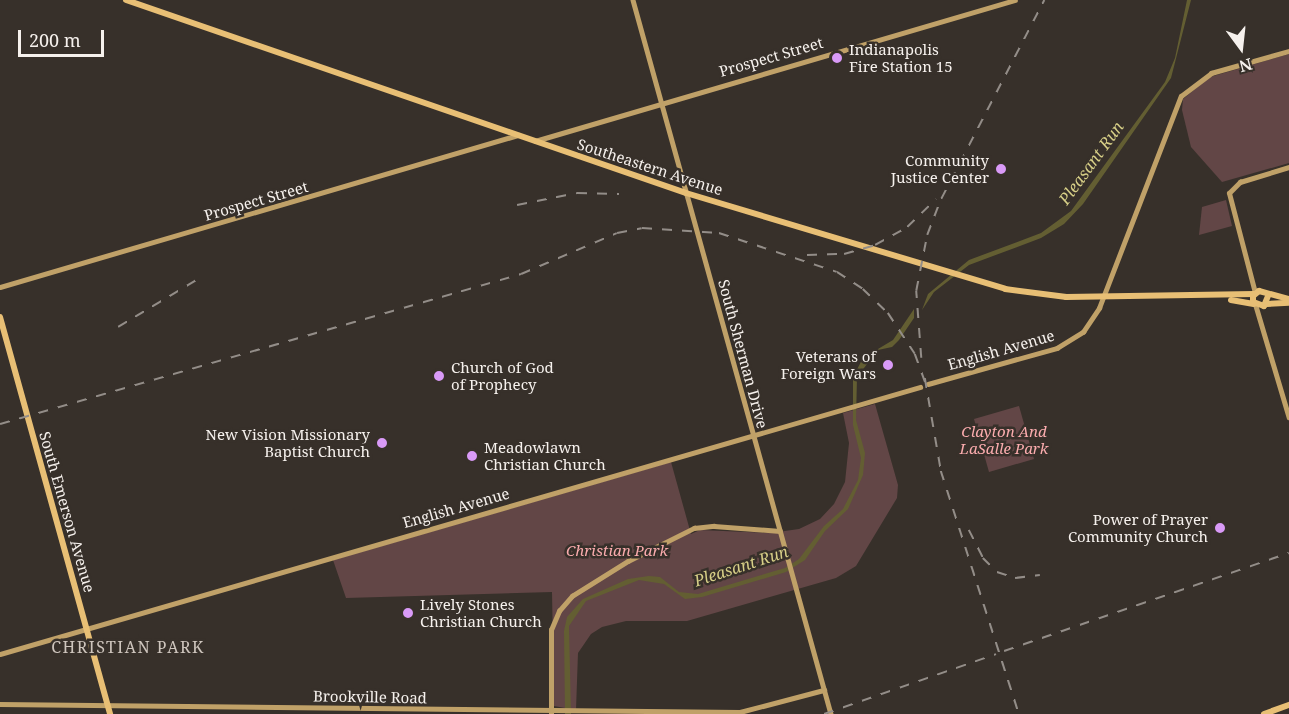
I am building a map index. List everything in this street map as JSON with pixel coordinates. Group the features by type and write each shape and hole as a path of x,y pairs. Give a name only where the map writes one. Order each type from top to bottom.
{"main road":[{"name":"Southeastern Avenue","path":"126,0 686,193 1030,294 1180,297 1257,293"},
{"name":"South Sherman Drive","path":"633,0 831,714"},
{"name":"Prospect Street","path":"535,141 660,101 1015,0"},
{"path":"1102,297 1181,96 1211,73 1289,51"},
{"name":"Prospect Street","path":"0,288 518,135"},
{"path":"1289,167 1240,182 1231,189 1229,199 1257,293 1255,305 1262,317 1289,417"},
{"path":"1257,293 1289,301"},
{"path":"1262,317 1268,296"},
{"name":"English Avenue","path":"928,384 1057,348 1080,335 1094,318 1102,297"},
{"name":"Southeastern Avenue","path":"1180,297 1265,305"},
{"path":"1265,305 1289,301"},
{"name":"South Emerson Avenue","path":"0,317 110,714"},
{"name":"English Avenue","path":"0,654 920,387"},
{"path":"550,713 551,630 560,611 572,596 635,558 694,528 714,526 780,531"},
{"name":"Brookville Road","path":"0,704 550,713 740,712 824,690"},
{"path":"1264,714 1289,705"}],"green space":[{"path":"1289,54 1289,163 1222,182 1191,147 1182,110 1183,99 1210,77"},
{"path":"1226,200 1232,226 1199,235 1202,207"},
{"name":"Christian Park","path":"875,404 898,485 897,498 856,566 836,578 687,621 626,621 602,627 591,634 578,653 576,710 554,706 552,592 346,598 333,560 671,462 691,534 700,530 771,533 799,529 820,519 834,504 845,482 849,443 843,413"},
{"name":"Clayton And LaSalle Park","path":"1019,406 1034,459 989,472 974,419"}],"shaded area":[{"name":"Pleasant Run","path":"1187,0 1191,0 1171,78 1083,204 1064,224 1041,238 969,265 934,292 922,310 928,294 969,260 1041,233 1071,211 1165,82 1175,58"},
{"name":"Pleasant Run","path":"914,309 914,318 899,340 892,347 878,350 857,377 856,420 865,453 863,475 848,509 825,531 805,560 786,572 702,597 685,599 664,584 639,580 586,601 569,626 571,714 565,714 564,631 567,617 583,599 628,579 660,577 679,592 698,594 785,568 799,559 824,526 843,509 858,480 861,458 853,425 853,377 863,358 893,340"}],"railway":[{"path":"921,358 916,291 927,235 941,199 1044,0"},
{"path":"517,205 577,193 619,194"},
{"path":"807,255 844,254 875,245 907,227 936,199"},
{"path":"0,424 521,274 617,233 642,228 719,233 837,272 863,289 888,313 915,354 926,385"},
{"path":"118,327 198,279"},
{"path":"925,378 941,471 1019,714"},
{"path":"969,530 983,558 997,572 1015,578 1040,575"},
{"path":"1004,651 1289,553"},
{"path":"824,714 996,654"}],"place":[{"name":"Indianapolis Fire Station 15","path":"837,58"},
{"name":"Community Justice Center","path":"1001,169"},
{"name":"Veterans of Foreign Wars","path":"888,365"},
{"name":"Church of God of Prophecy","path":"439,376"},
{"name":"New Vision Missionary Baptist Church","path":"382,443"},
{"name":"Meadowlawn Christian Church","path":"472,456"},
{"name":"Power of Prayer Community Church","path":"1220,528"},
{"name":"Lively Stones Christian Church","path":"408,613"}],"district":[{"name":"CHRISTIAN PARK","path":"128,647"}]}
